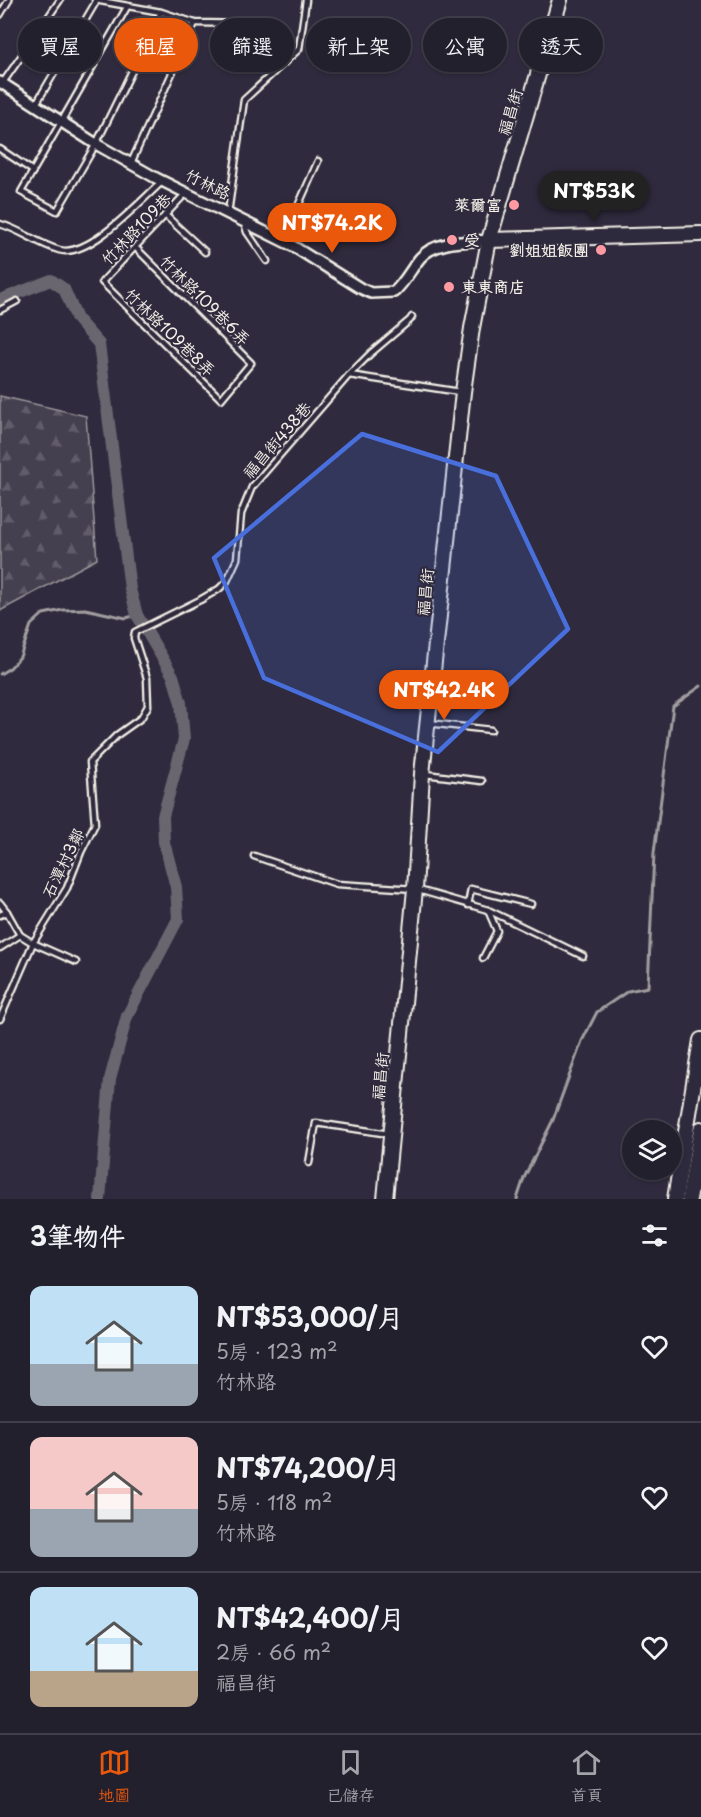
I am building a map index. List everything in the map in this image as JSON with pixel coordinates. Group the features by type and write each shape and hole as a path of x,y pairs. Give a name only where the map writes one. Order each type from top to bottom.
{"main road":[{"name":"福昌街","path":"385,1199 415,889 422,774 463,392 472,328 489,240 560,0"},
{"name":"竹林路","path":"489,240 701,234"},
{"path":"675,1199 695,1118 701,1040"},
{"path":"689,1199 701,1130"}],"street":[{"name":"竹林路","path":"1,84 96,144 160,179 283,240 371,293 393,292 400,286 420,257 428,251 443,245 489,240"}],"lane":[{"path":"0,15 9,0"},
{"path":"1,84 60,0"},
{"path":"35,105 96,0 161,12 180,18"},
{"path":"228,213 244,100 299,49 306,0"},
{"path":"127,7 21,192 57,211 96,144 161,12"},
{"path":"131,163 173,72"},
{"path":"0,149 33,171"},
{"path":"283,240 318,161"},
{"path":"0,224 61,251 75,250 89,244 106,231 160,179"},
{"name":"竹林路109巷","path":"102,282 187,192"},
{"path":"165,216 205,252"},
{"path":"243,220 247,232 267,261"},
{"name":"竹林路109巷6弄","path":"135,247 251,363 221,399"},
{"name":"竹林路109巷8弄","path":"102,282 221,399"},
{"path":"0,310 17,301"},
{"name":"福昌街438巷","path":"175,613 219,589 226,581 237,559 241,514 252,487 350,375 412,317"},
{"path":"350,375 463,392"},
{"name":"石潭村3鄰","path":"0,1019 33,943 67,888 95,824 90,762 117,735 141,718 148,706 147,678 134,638 135,632 175,613"},
{"path":"428,723 491,730"},
{"path":"422,774 482,782"},
{"path":"254,855 337,884 415,889 488,910 583,956"},
{"path":"468,905 471,889 531,904"},
{"path":"0,903 20,935 76,962"},
{"path":"483,958 497,931 488,910"},
{"path":"0,915 7,912"},
{"path":"0,948 20,935"},
{"path":"309,1163 316,1123 391,1135"}],"highlighted area":[{"path":"362,434 496,476 568,629 438,752 264,678 214,558"}],"green space":[{"path":"0,396 86,416 97,559 0,611"}],"waterway":[{"path":"0,300 51,280 64,289 77,319 99,344 130,589 137,615 173,676 181,703 184,739 163,816 164,842 176,887 178,919 127,1016 110,1079 100,1199"},
{"path":"0,674 10,668 20,657 31,625 43,614 85,609 126,618 137,615"},
{"path":"517,1199 524,1178 553,1120 582,1041 597,1012 628,991 648,987 654,853 673,706 701,686"}],"place":[{"name":"萊爾富","path":"514,205"},
{"name":"受","path":"452,240"},
{"name":"劉姐姐飯團","path":"601,250"},
{"name":"東東商店","path":"449,287"}]}
